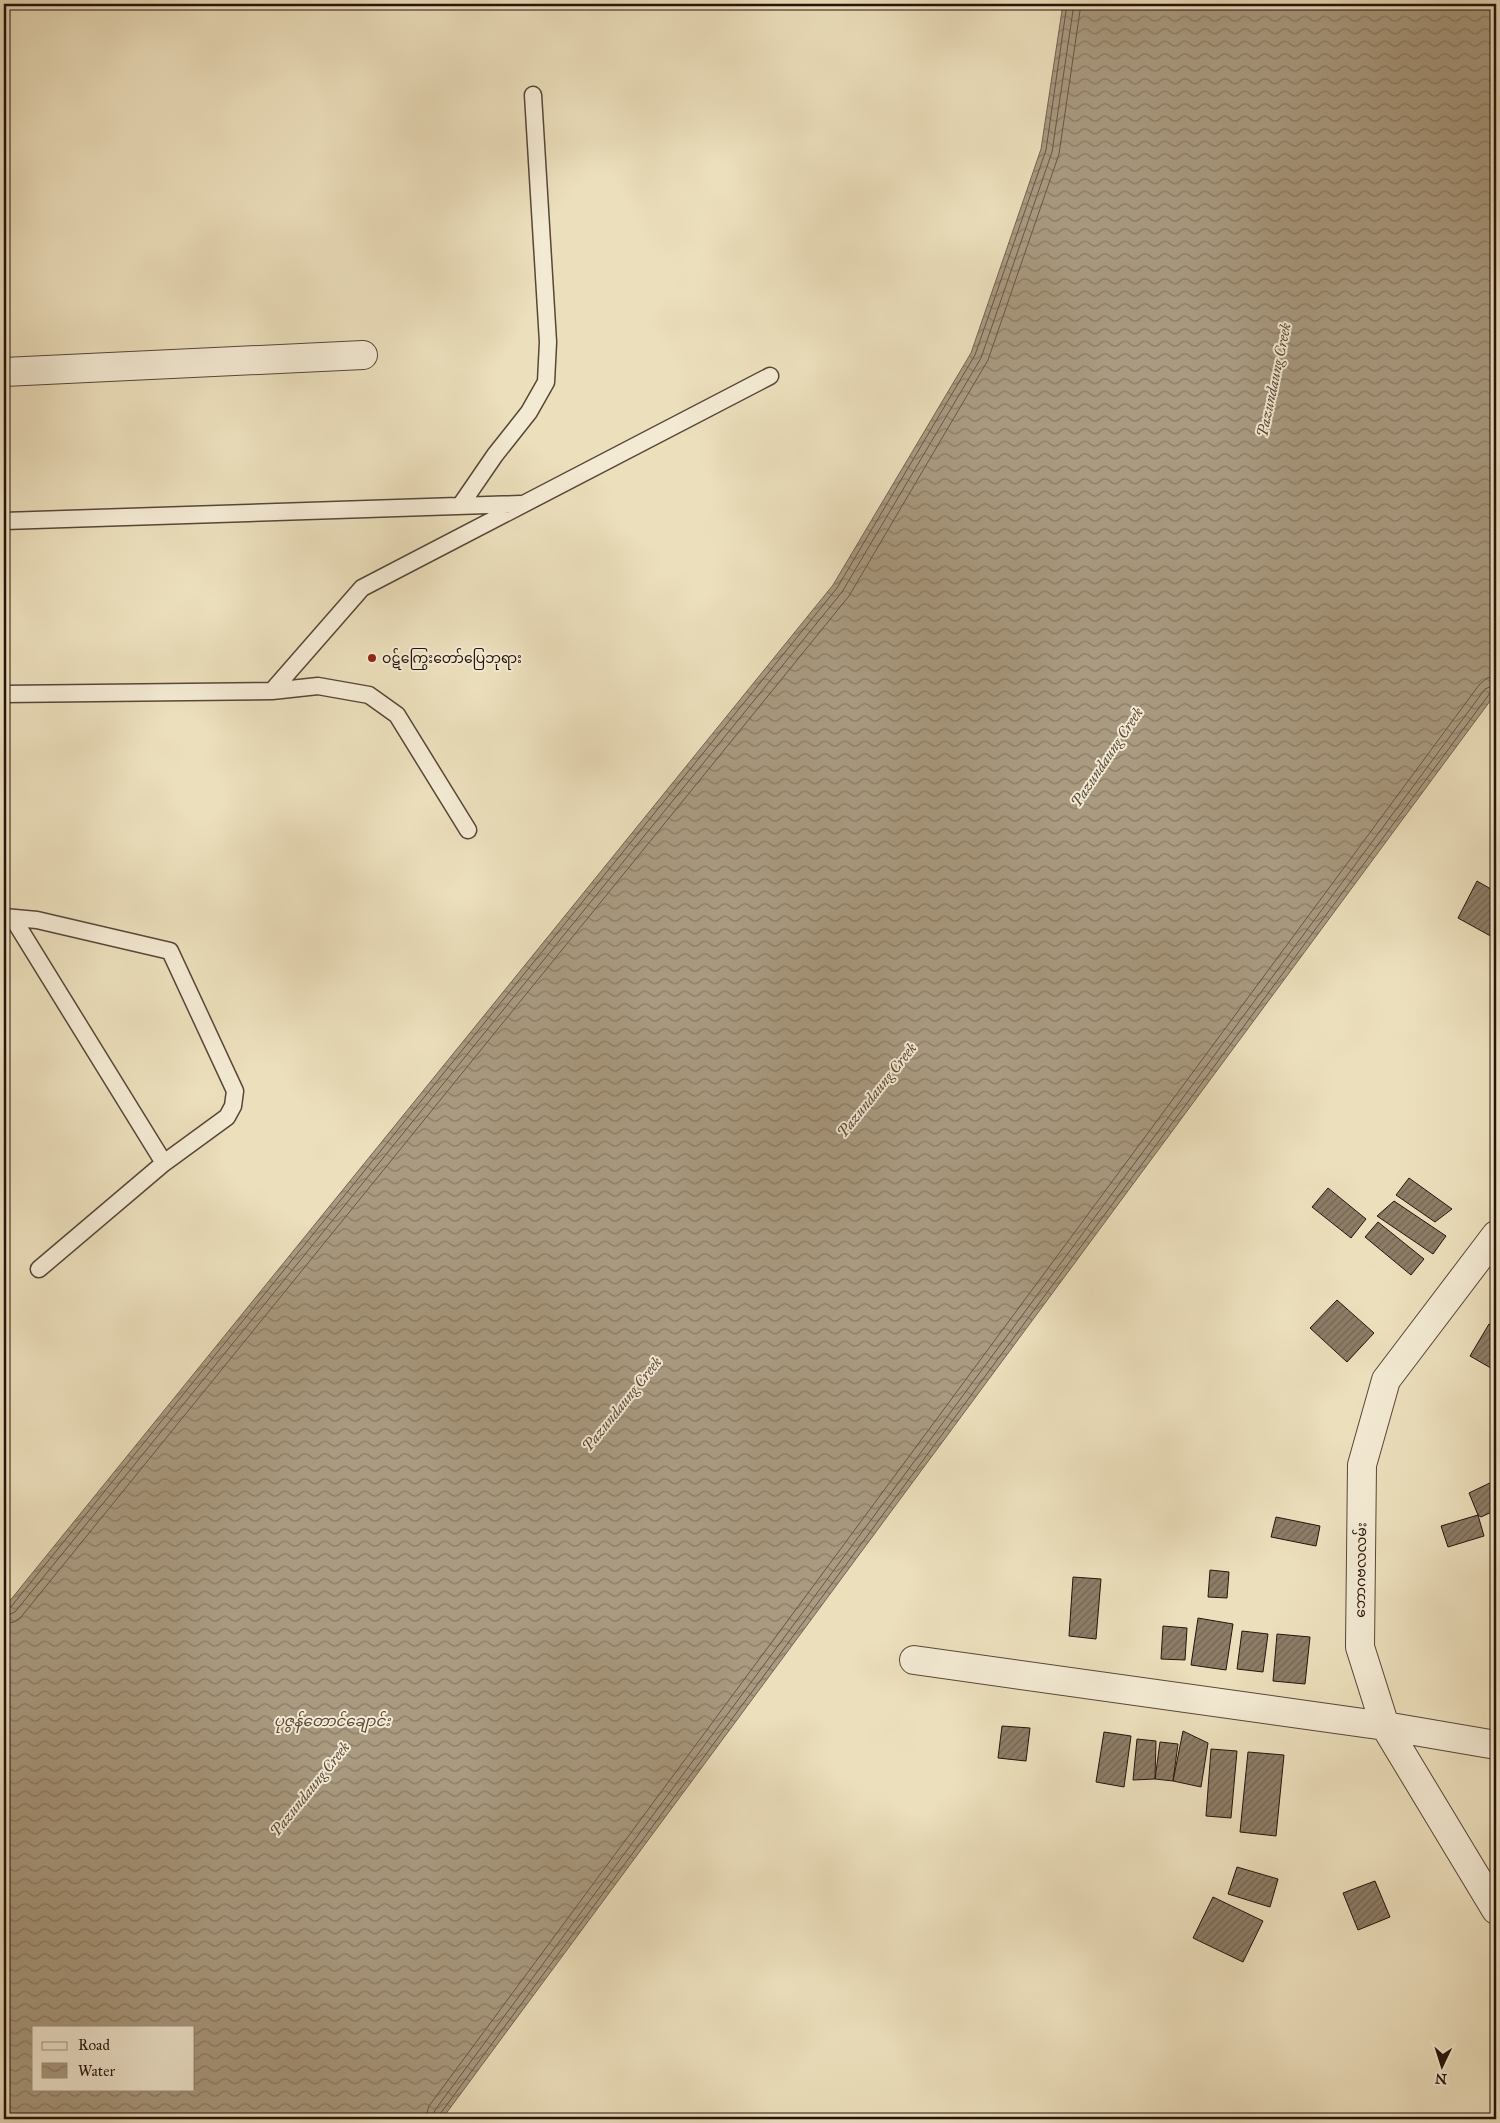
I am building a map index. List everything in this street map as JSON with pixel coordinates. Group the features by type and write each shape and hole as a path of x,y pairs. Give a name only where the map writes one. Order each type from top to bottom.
{"street":[{"path":"4,372 362,355"},
{"name":"ဘောဂဗလလမ်း","path":"1496,1235 1386,1380 1362,1466 1360,1647 1385,1726 1496,1910"},
{"path":"914,1660 1385,1726 1496,1745"}],"lane":[{"path":"460,506 495,455 529,412 546,382 548,342 533,95"},
{"path":"272,691 362,588 770,376"},
{"path":"4,521 524,504"},
{"path":"4,694 272,691 318,686 369,695 398,715 468,830"},
{"path":"9,919 38,920 170,951 235,1091 233,1106 227,1117 164,1163 38,1269"},
{"path":"9,919 164,1163"}],"water":[{"name":"ပုဇွန်တောင်ချောင်း","path":"1063,4 1496,4 1496,693 442,2119 4,2119 4,1608 833,585 971,353 1041,149"}],"building":[{"path":"1477,881 1496,892 1496,939 1458,918"},
{"path":"1409,1178 1452,1209 1435,1222 1396,1195"},
{"path":"1328,1188 1366,1219 1351,1238 1312,1207"},
{"path":"1394,1201 1446,1236 1433,1254 1377,1216"},
{"path":"1378,1222 1424,1259 1411,1275 1365,1237"},
{"path":"1337,1300 1374,1333 1347,1362 1310,1328"},
{"path":"1489,1324 1496,1328 1496,1371 1470,1356"},
{"path":"1496,1480 1496,1510 1481,1517 1478,1515 1469,1493"},
{"path":"1478,1515 1484,1536 1448,1547 1441,1526"},
{"path":"1276,1517 1320,1526 1316,1546 1271,1537"},
{"path":"1210,1570 1229,1572 1227,1598 1208,1597"},
{"path":"1073,1577 1101,1579 1096,1639 1069,1636"},
{"path":"1198,1618 1233,1624 1226,1670 1191,1665"},
{"path":"1163,1626 1187,1628 1185,1660 1161,1659"},
{"path":"1242,1631 1268,1634 1263,1672 1237,1669"},
{"path":"1277,1634 1310,1637 1305,1684 1273,1681"},
{"path":"1002,1726 1030,1728 1026,1761 998,1758"},
{"path":"1183,1731 1208,1743 1201,1787 1173,1781"},
{"path":"1104,1732 1131,1736 1124,1787 1096,1782"},
{"path":"1137,1739 1156,1741 1155,1779 1133,1780"},
{"path":"1160,1742 1178,1744 1173,1781 1155,1779"},
{"path":"1211,1749 1237,1751 1231,1818 1206,1816"},
{"path":"1248,1752 1284,1755 1276,1836 1240,1832"},
{"path":"1237,1867 1278,1879 1270,1907 1228,1894"},
{"path":"1375,1881 1390,1917 1358,1930 1343,1893"},
{"path":"1213,1897 1263,1921 1243,1962 1193,1938"}],"place":[{"name":"ဝဋ်ကြွေးတော်ပြေဘုရား","path":"372,658"}],"water label":[{"name":"Pazundaung Creek","path":"1274,380"},
{"name":"Pazundaung Creek","path":"1107,757"},
{"name":"Pazundaung Creek","path":"877,1090"},
{"name":"Pazundaung Creek","path":"622,1404"},
{"name":"Pazundaung Creek","path":"310,1789"}]}
